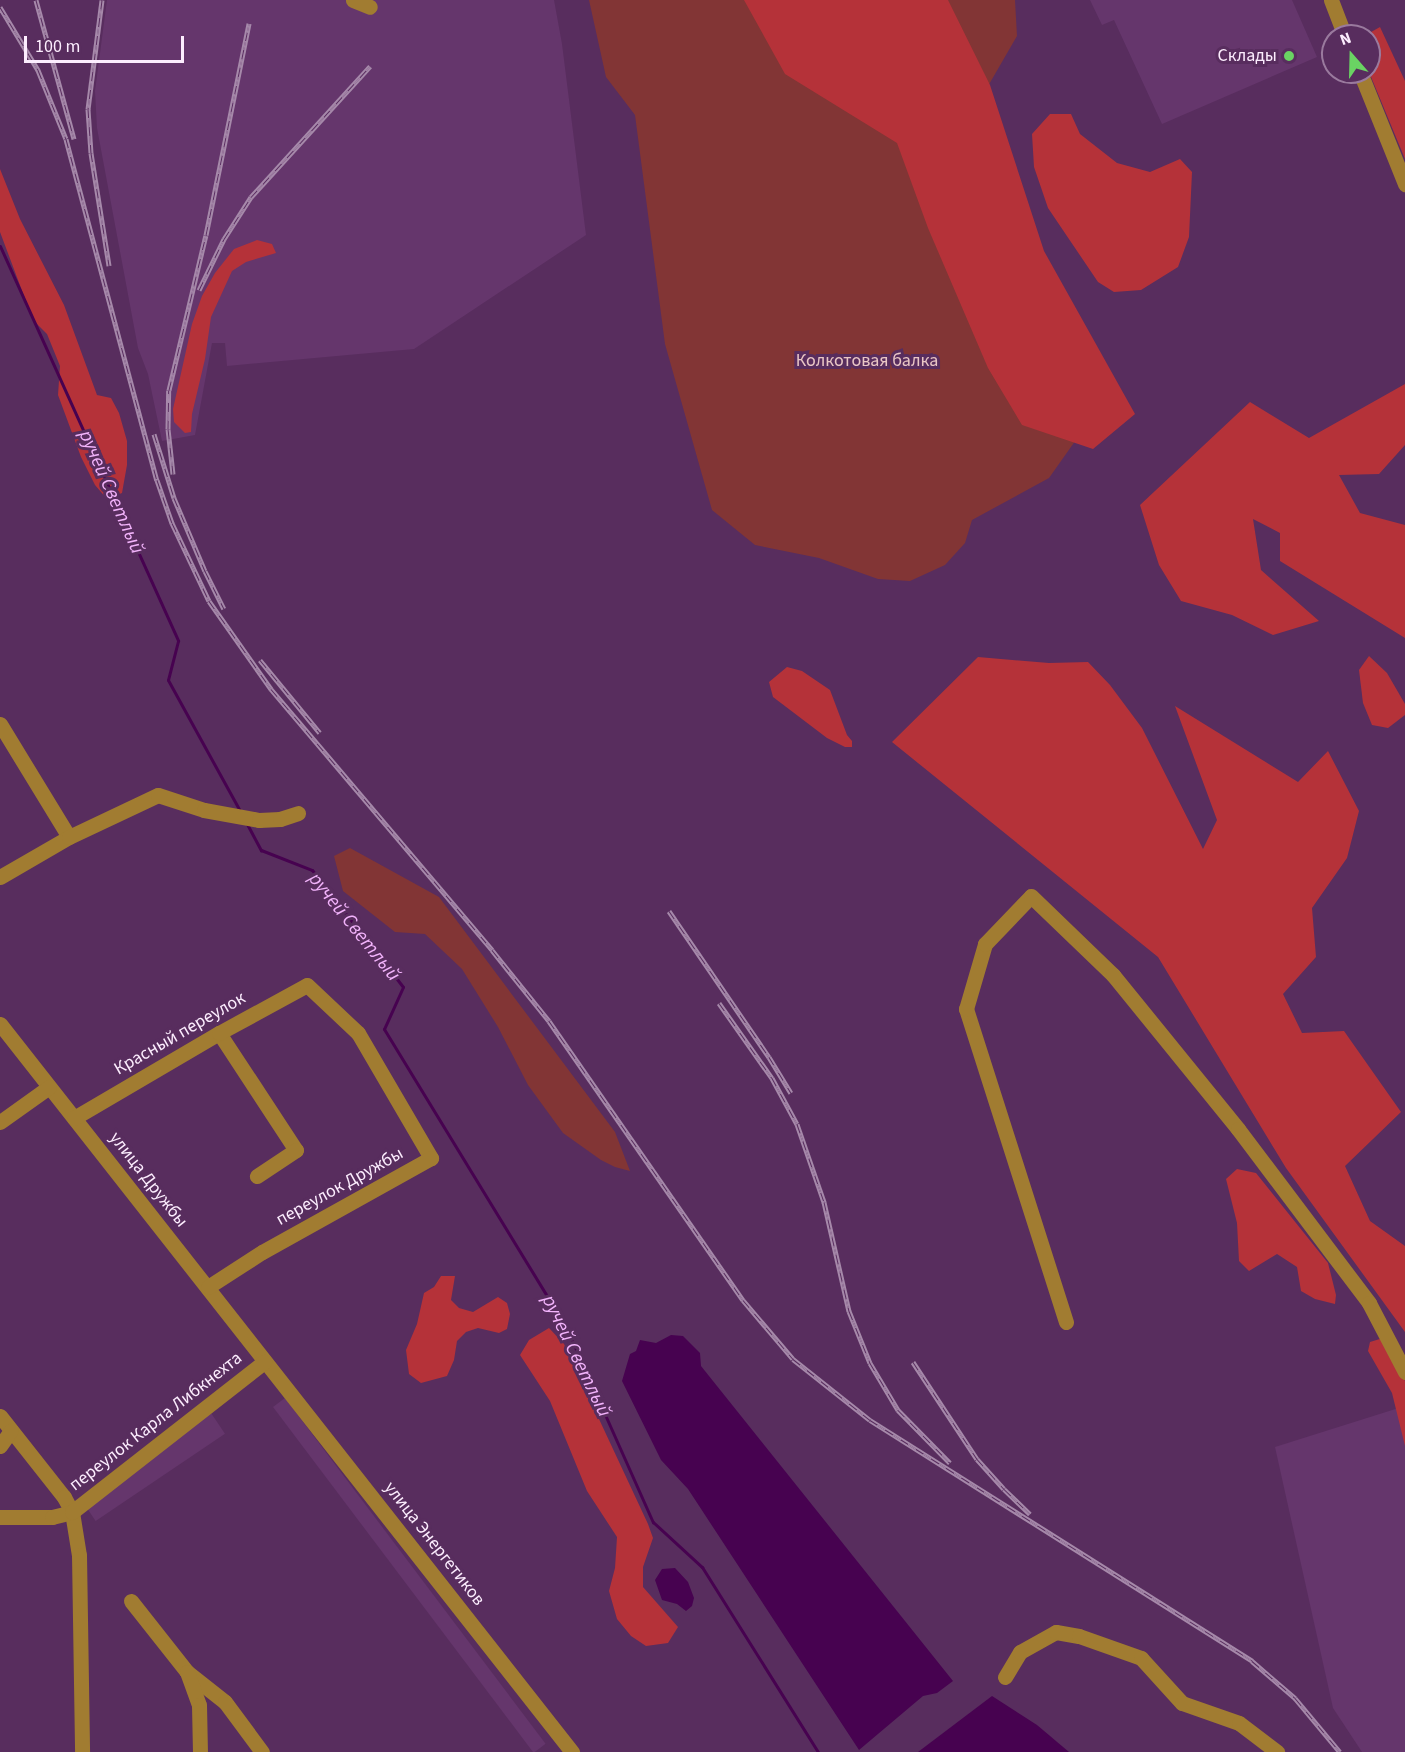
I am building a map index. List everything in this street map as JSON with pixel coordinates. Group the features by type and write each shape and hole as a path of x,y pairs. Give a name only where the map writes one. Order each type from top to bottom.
{"street":[{"path":"353,0 370,7"},
{"path":"1331,0 1340,24"},
{"path":"1365,84 1405,184"},
{"path":"0,724 69,837"},
{"path":"0,877 69,837 158,795 204,810 236,817 280,819 298,813"},
{"path":"1066,1322 966,1010 985,944 1032,896 1113,975 1238,1129 1369,1304 1405,1372"},
{"name":"Красный переулок","path":"74,1118 219,1033 307,985"},
{"name":"переулок Дружбы","path":"208,1287 262,1252 431,1158 358,1033 307,985"},
{"name":"улица Дружбы","path":"0,1024 208,1287 264,1362"},
{"path":"219,1033 296,1150 257,1176"},
{"path":"0,1122 49,1087"},
{"name":"переулок Карла Либкнехта","path":"72,1512 264,1362"},
{"name":"улица Энергетиков","path":"264,1362 572,1752"},
{"path":"0,1416 64,1497 72,1512 79,1555 82,1752"},
{"path":"0,1446 11,1430"},
{"path":"0,1517 52,1517 72,1512"},
{"path":"131,1601 187,1672 225,1702 262,1752"},
{"path":"1005,1677 1020,1652 1047,1636 1056,1632 1079,1636 1141,1658 1182,1703 1239,1723 1277,1752"},
{"path":"187,1672 199,1705 200,1752"}],"shaded area":[{"path":"107,0 554,0 562,44 586,235 414,349 227,366 225,343 212,343 195,435 162,441 148,374 138,348 97,128 95,91"},
{"path":"744,0 948,0 990,85 1044,251 1135,414 1093,449 1022,425 988,368 928,228 897,143 785,74"},
{"path":"1090,0 1292,0 1317,57 1162,124 1114,20 1102,25"},
{"path":"1381,29 1405,81 1405,159 1374,84 1381,84"},
{"path":"1050,114 1071,114 1080,134 1117,163 1150,172 1180,159 1192,172 1189,237 1178,267 1141,290 1114,292 1098,282 1048,208 1034,167 1032,134"},
{"path":"0,169 20,219 64,305 97,395 111,398 119,413 127,441 127,465 122,493 107,499 95,485 81,457 58,395 60,366 47,334 33,320 0,232"},
{"path":"257,240 272,244 276,253 246,262 232,271 211,317 205,359 192,414 191,432 185,433 174,422 173,409 192,324 202,296 215,273 234,249"},
{"path":"1405,384 1405,445 1379,474 1339,475 1360,513 1405,525 1405,638 1280,561 1280,533 1253,519 1261,570 1319,621 1273,635 1232,615 1181,601 1159,565 1140,505 1250,402 1309,438"},
{"path":"1369,656 1387,673 1405,704 1405,715 1388,728 1372,725 1363,703 1359,670"},
{"path":"978,657 1049,663 1088,662 1110,685 1142,728 1203,849 1217,820 1175,706 1298,782 1328,751 1359,811 1347,858 1312,908 1316,957 1283,994 1302,1033 1344,1031 1401,1112 1345,1166 1370,1221 1405,1246 1405,1332 1286,1168 1158,957 892,742"},
{"path":"787,667 802,671 830,690 847,735 852,741 852,747 845,747 827,738 773,697 769,682"},
{"path":"1237,1169 1256,1173 1328,1263 1336,1295 1335,1304 1315,1299 1301,1291 1297,1267 1277,1254 1249,1271 1239,1261 1237,1223 1226,1179"},
{"path":"441,1276 455,1276 451,1300 459,1308 473,1312 498,1297 507,1303 510,1314 507,1329 499,1333 478,1328 466,1332 457,1341 454,1360 447,1376 421,1383 409,1374 406,1350 417,1324 424,1293 434,1287"},
{"path":"549,1328 564,1344 648,1524 653,1538 643,1567 643,1587 678,1627 668,1643 646,1646 631,1636 617,1619 609,1591 615,1568 617,1537 587,1491 550,1401 520,1355 529,1340"},
{"path":"671,1335 683,1336 700,1353 701,1366 953,1681 937,1693 923,1696 859,1750 688,1489 661,1460 622,1381 630,1354 636,1351 640,1340 656,1343"},
{"path":"1383,1338 1405,1381 1405,1446 1392,1393 1368,1351 1370,1342"},
{"path":"285,1398 546,1744 533,1752 273,1407"},
{"path":"1405,1406 1405,1752 1362,1752 1333,1708 1275,1447"},
{"path":"211,1413 225,1434 96,1521 82,1500"},
{"path":"675,1568 688,1582 694,1598 692,1606 686,1611 677,1604 662,1600 655,1580 662,1569"},
{"path":"992,1696 1037,1725 1069,1752 918,1752"}],"green space":[{"name":"Колкотовая балка","path":"589,0 1015,0 1017,36 969,119 1095,413 1049,478 972,520 965,543 945,565 910,581 878,579 819,558 755,545 712,510 665,344 635,115 606,77"},
{"path":"350,848 439,897 615,1132 630,1171 601,1160 563,1133 528,1085 498,1027 462,969 425,934 395,932 343,891 334,856"}],"waterway":[{"name":"ручей Светлый","path":"0,246 178,641 168,680 240,811"},
{"name":"ручей Светлый","path":"247,824 261,850 312,870 403,987 384,1029 566,1327 653,1522 702,1567 818,1752"}],"railway":[{"path":"36,0 74,139"},
{"path":"102,0 88,109 91,153 109,266"},
{"path":"0,7 38,70 66,139 157,480 172,523 209,601 271,689 492,950 549,1021 743,1300 793,1359 870,1420 1252,1661 1295,1698 1340,1752"},
{"path":"173,474 168,429 169,390 206,235 249,23"},
{"path":"199,290 224,239 251,197 370,66"},
{"path":"154,434 174,498 224,609"},
{"path":"260,660 320,733"},
{"path":"669,911 791,1093"},
{"path":"719,1003 772,1078 797,1124 824,1202 849,1311 870,1363 898,1410 950,1463"},
{"path":"913,1362 977,1459 1030,1514"}],"place":[{"name":"Склады","path":"1289,56"}]}
